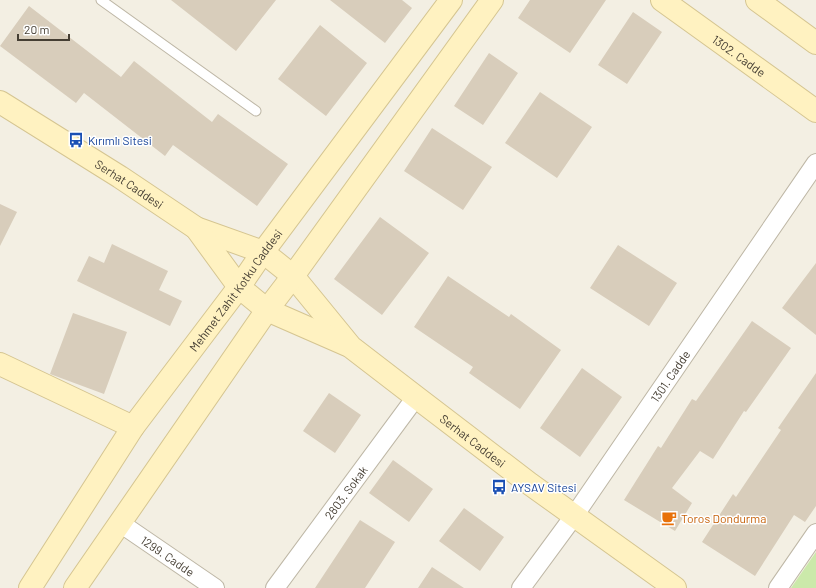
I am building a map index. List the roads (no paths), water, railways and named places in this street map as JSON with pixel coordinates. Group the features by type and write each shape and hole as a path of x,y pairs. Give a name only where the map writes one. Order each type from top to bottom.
{"main road":[{"name":"Mehmet Zahit Kotku Caddesi","path":"30,588 133,427 239,287 263,252 451,0"},
{"path":"75,588 267,310 492,0"},
{"name":"1302. Cadde","path":"662,0 816,111"},
{"path":"757,0 816,43"},
{"name":"Serhat Caddesi","path":"0,102 120,176 196,228 263,252 293,276 351,347 530,484 675,588"},
{"name":"Serhat Caddesi","path":"196,228 239,287 267,310 351,347"},
{"path":"0,364 133,427"}],"street":[{"name":"1301. Cadde","path":"521,588 574,516 816,163"},
{"name":"2803. Sokak","path":"275,588 416,397"},
{"name":"1299. Cadde","path":"120,523 215,588"},
{"path":"778,588 816,533"}],"lane":[{"path":"101,0 256,111"}],"place":[{"name":"Kırımlı Sitesi","path":"76,140"},
{"name":"AYSAV Sitesi","path":"499,487"},
{"name":"Toros Dondurma","path":"669,518"}]}
